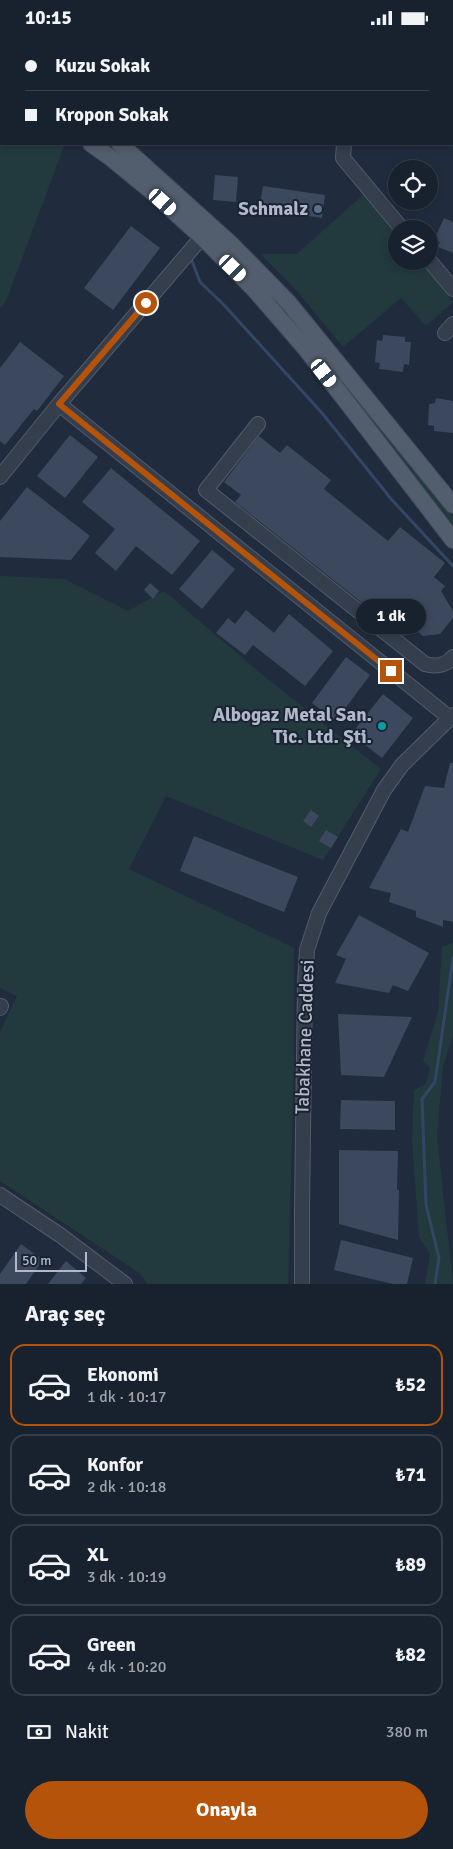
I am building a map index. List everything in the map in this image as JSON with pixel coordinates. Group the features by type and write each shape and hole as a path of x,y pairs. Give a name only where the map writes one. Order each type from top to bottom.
{"main road":[{"path":"92,145 150,190 202,237 254,289 279,317 453,540"},
{"path":"121,145 232,245 288,302 453,505"}],"street":[{"path":"344,145 343,158 395,220"},
{"path":"0,477 59,404 202,237"},
{"path":"437,270 453,289"},
{"path":"59,404 452,716"},
{"path":"258,424 206,490 425,664 436,667 448,662 453,657"},
{"name":"Tabakhane Caddesi","path":"302,1284 304,1012 307,950 319,913 384,790 402,765 452,716"},
{"path":"0,1195 60,1235 125,1284"}],"green space":[{"path":"0,145 65,145 6,301 0,308"},
{"path":"365,193 388,222 388,270 427,270 453,302 426,326 401,298 343,347 298,292 261,254 297,254"},
{"path":"255,275 331,363 453,517 453,527 331,368 253,277"},
{"path":"0,576 64,579 128,611 164,591 265,677 381,769 323,860 166,796 129,869 294,948 294,1067 288,1284 147,1284 141,1274 0,1181 0,1032 17,996 0,988"},
{"path":"453,943 453,1036 443,1066 437,1137 453,1284 425,1284 430,1254 419,1237 412,1141 414,1090 426,1084 430,1068 423,1061 438,1012 442,947"}],"building":[{"path":"215,175 238,177 236,202 213,200"},
{"path":"263,186 325,195 322,218 259,209"},
{"path":"444,218 453,222 453,253 438,247 440,242 438,241 438,231"},
{"path":"131,226 160,248 113,310 84,288"},
{"path":"383,335 405,337 405,342 411,342 409,365 404,364 403,372 379,369 380,363 375,362 377,340 382,341"},
{"path":"20,342 64,376 37,411 34,409 5,445 0,441 0,368"},
{"path":"436,398 453,401 453,433 434,431 434,426 428,425 429,404 435,403"},
{"path":"70,435 98,457 65,498 37,476"},
{"path":"259,436 280,453 287,445 331,480 324,489 388,541 400,527 445,563 434,577 445,586 441,591 453,611 453,618 440,634 423,636 412,627 404,636 235,502 241,495 224,482"},
{"path":"111,468 200,541 172,575 136,546 116,571 95,553 115,529 82,502"},
{"path":"27,487 90,536 71,560 0,557 0,521"},
{"path":"212,550 235,569 202,609 179,589"},
{"path":"150,583 159,591 153,599 144,590"},
{"path":"246,610 274,633 289,614 333,651 305,686 253,645 245,655 216,633 228,618 235,624"},
{"path":"346,657 370,675 336,721 312,703"},
{"name":"Albogaz Metal San. Tic. Ltd. Şti.","path":"383,694 413,718 382,758 351,734"},
{"path":"450,763 453,763 453,922 443,920 443,927 416,917 416,911 389,902 391,893 369,888 401,829 408,832 425,786 444,788"},
{"path":"311,810 319,816 311,827 303,821"},
{"path":"326,830 338,837 331,848 319,841"},
{"path":"194,836 298,877 284,912 180,871"},
{"path":"359,915 429,953 408,991 393,985 389,993 335,983 346,959 336,955"},
{"path":"338,1014 412,1017 384,1077 341,1075"},
{"path":"341,1100 395,1101 395,1130 340,1129"},
{"path":"339,1150 398,1151 398,1240 339,1224"},
{"path":"341,1240 413,1258 407,1284 393,1284 334,1270"},
{"path":"21,1244 43,1260 26,1284 0,1284 0,1274"},
{"path":"66,1261 86,1278 81,1284 48,1284"}],"waterway":[{"path":"192,261 200,282 224,305 322,413 392,500 453,566"},
{"path":"435,1284 439,1258 426,1205 422,1099 435,1082 453,958"}],"place":[{"name":"Schmalz","path":"318,209"},
{"name":"Albogaz Metal San. Tic. Ltd. Şti.","path":"382,726"}],"route":[{"path":"146,303 59,404 391,671"}]}
